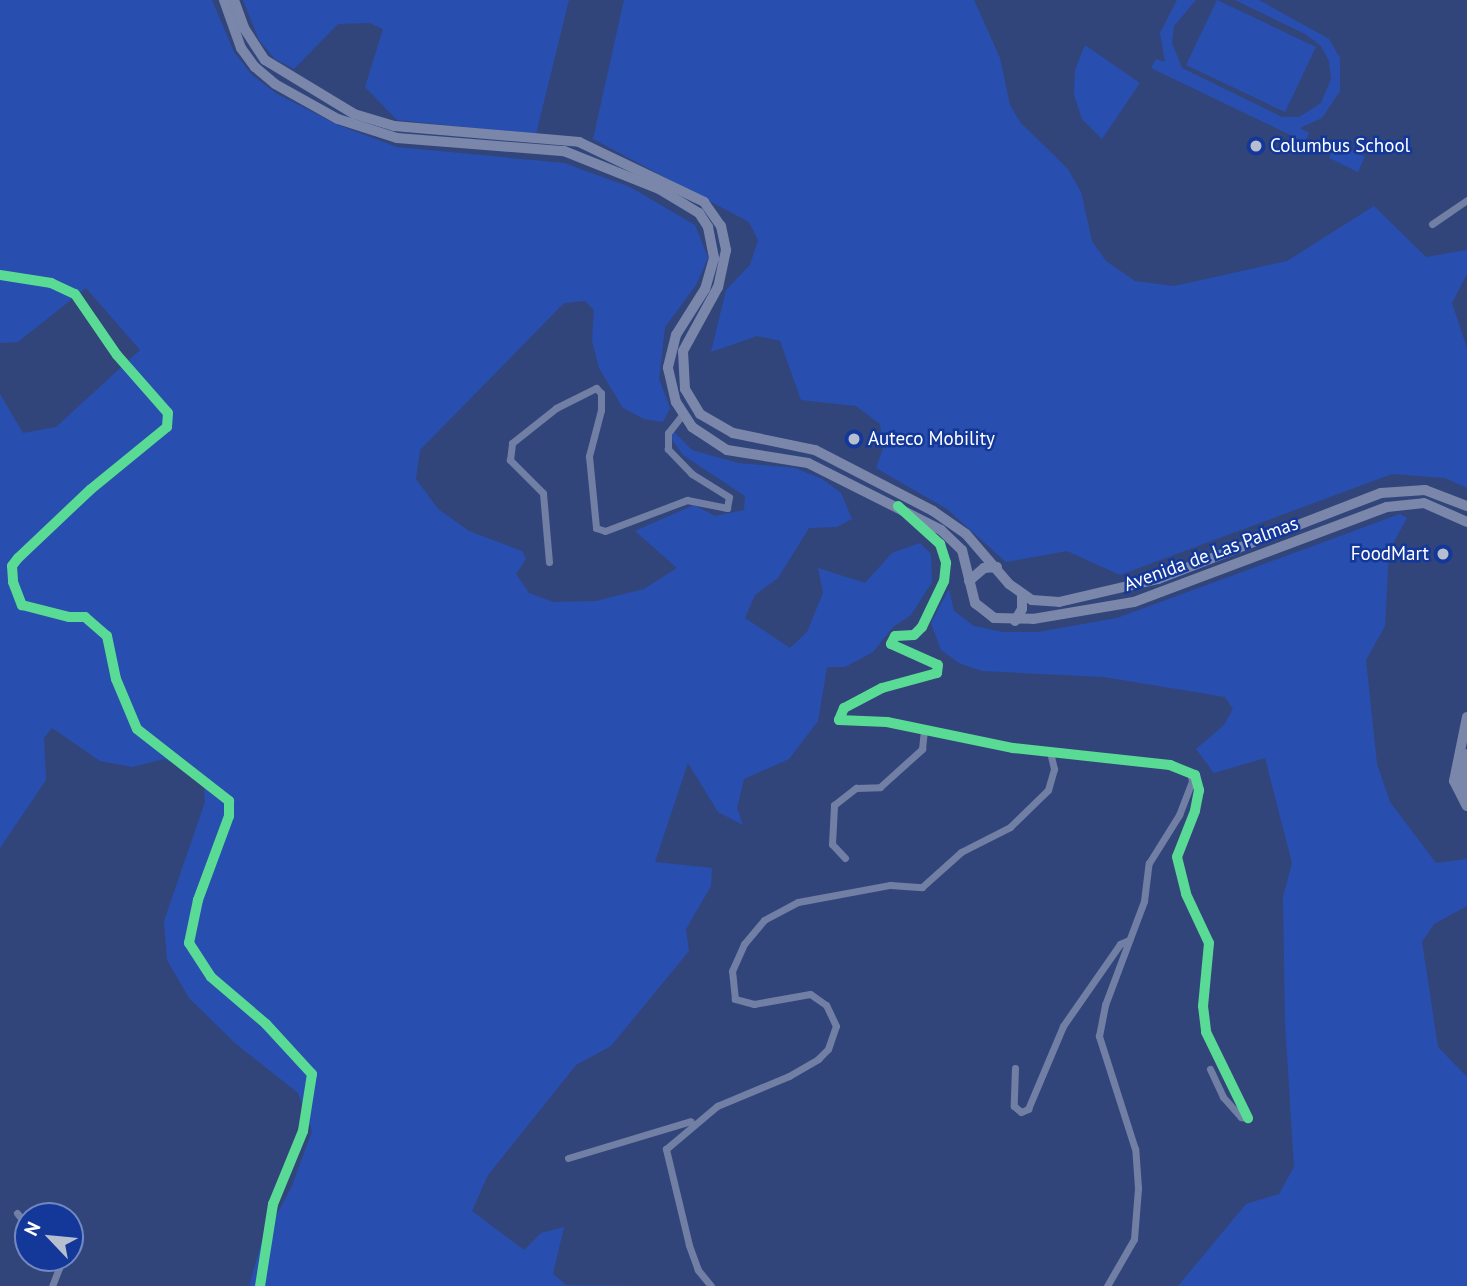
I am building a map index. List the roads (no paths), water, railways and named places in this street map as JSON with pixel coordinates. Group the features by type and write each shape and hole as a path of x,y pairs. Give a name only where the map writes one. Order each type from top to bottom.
{"main road":[{"name":"Avenida de Las Palmas","path":"224,0 241,48 255,67 275,84 338,119 397,138 564,151 659,189 699,213 708,227 714,258 705,289 669,356 672,389 683,414 715,445 739,454 800,460 898,506 956,542 966,559 969,582 980,610 994,618 1015,621 1134,602 1387,507 1424,503 1467,522"},
{"path":"234,0 250,40 265,60 354,114 394,127 579,142 704,202 722,226 726,250 718,287 683,351 685,388 700,414 733,433 815,450 878,481 956,526 1022,595 1022,609 1015,621"},
{"name":"Avenida de Las Palmas","path":"1022,595 1049,603 1131,587 1398,490 1441,493 1467,506"},
{"path":"969,582 978,571 997,567"},
{"path":"1467,716 1454,781 1467,806"},
{"path":"1467,754 1463,779 1467,793"}],"street":[{"path":"1432,224 1467,200"},
{"path":"0,275 51,283 75,294 117,355 167,413 166,427 90,490 18,558 12,566 13,582 22,605 69,617 85,617 107,636 116,679 137,729 229,801 229,816 198,900 189,943 211,977 266,1024 312,1074 303,1131 274,1204 260,1286"},
{"path":"549,562 543,492 512,462 512,443 556,408 596,388 601,393 601,410 589,456 596,528 605,531 687,500 727,508 729,497 692,474 668,449 668,433 683,414"},
{"path":"898,506 940,544 946,563 944,581 922,627 914,635 895,636 891,644 938,664 937,673 883,688 844,708 838,717 848,723 887,722 1050,751 1189,771 1195,775 1199,790 1177,857 1186,894 1209,943 1203,1006 1206,1032 1246,1120 1223,1097 1210,1069"},
{"path":"845,858 832,844 834,805 856,788 880,787 922,749 924,729"},
{"path":"712,1286 691,1252 666,1149 696,1120 735,1095 804,1068 828,1049 836,1026 817,997 794,995 754,1004 735,999 732,971 754,930 778,910 810,898 890,885 922,887 961,852 1010,827 1048,790 1054,769 1050,751"},
{"path":"1107,1286 1134,1240 1138,1205 1135,1149 1099,1036 1144,901 1149,863 1179,816 1192,780 1189,771"},
{"path":"1016,1069 1014,1106 1021,1112 1028,1109 1063,1027 1120,944 1129,940"},
{"path":"568,1158 696,1120"}],"place":[{"name":"Columbus School","path":"1256,146"},
{"name":"Auteco Mobility","path":"854,439"},
{"name":"FoodMart","path":"1443,554"}]}
